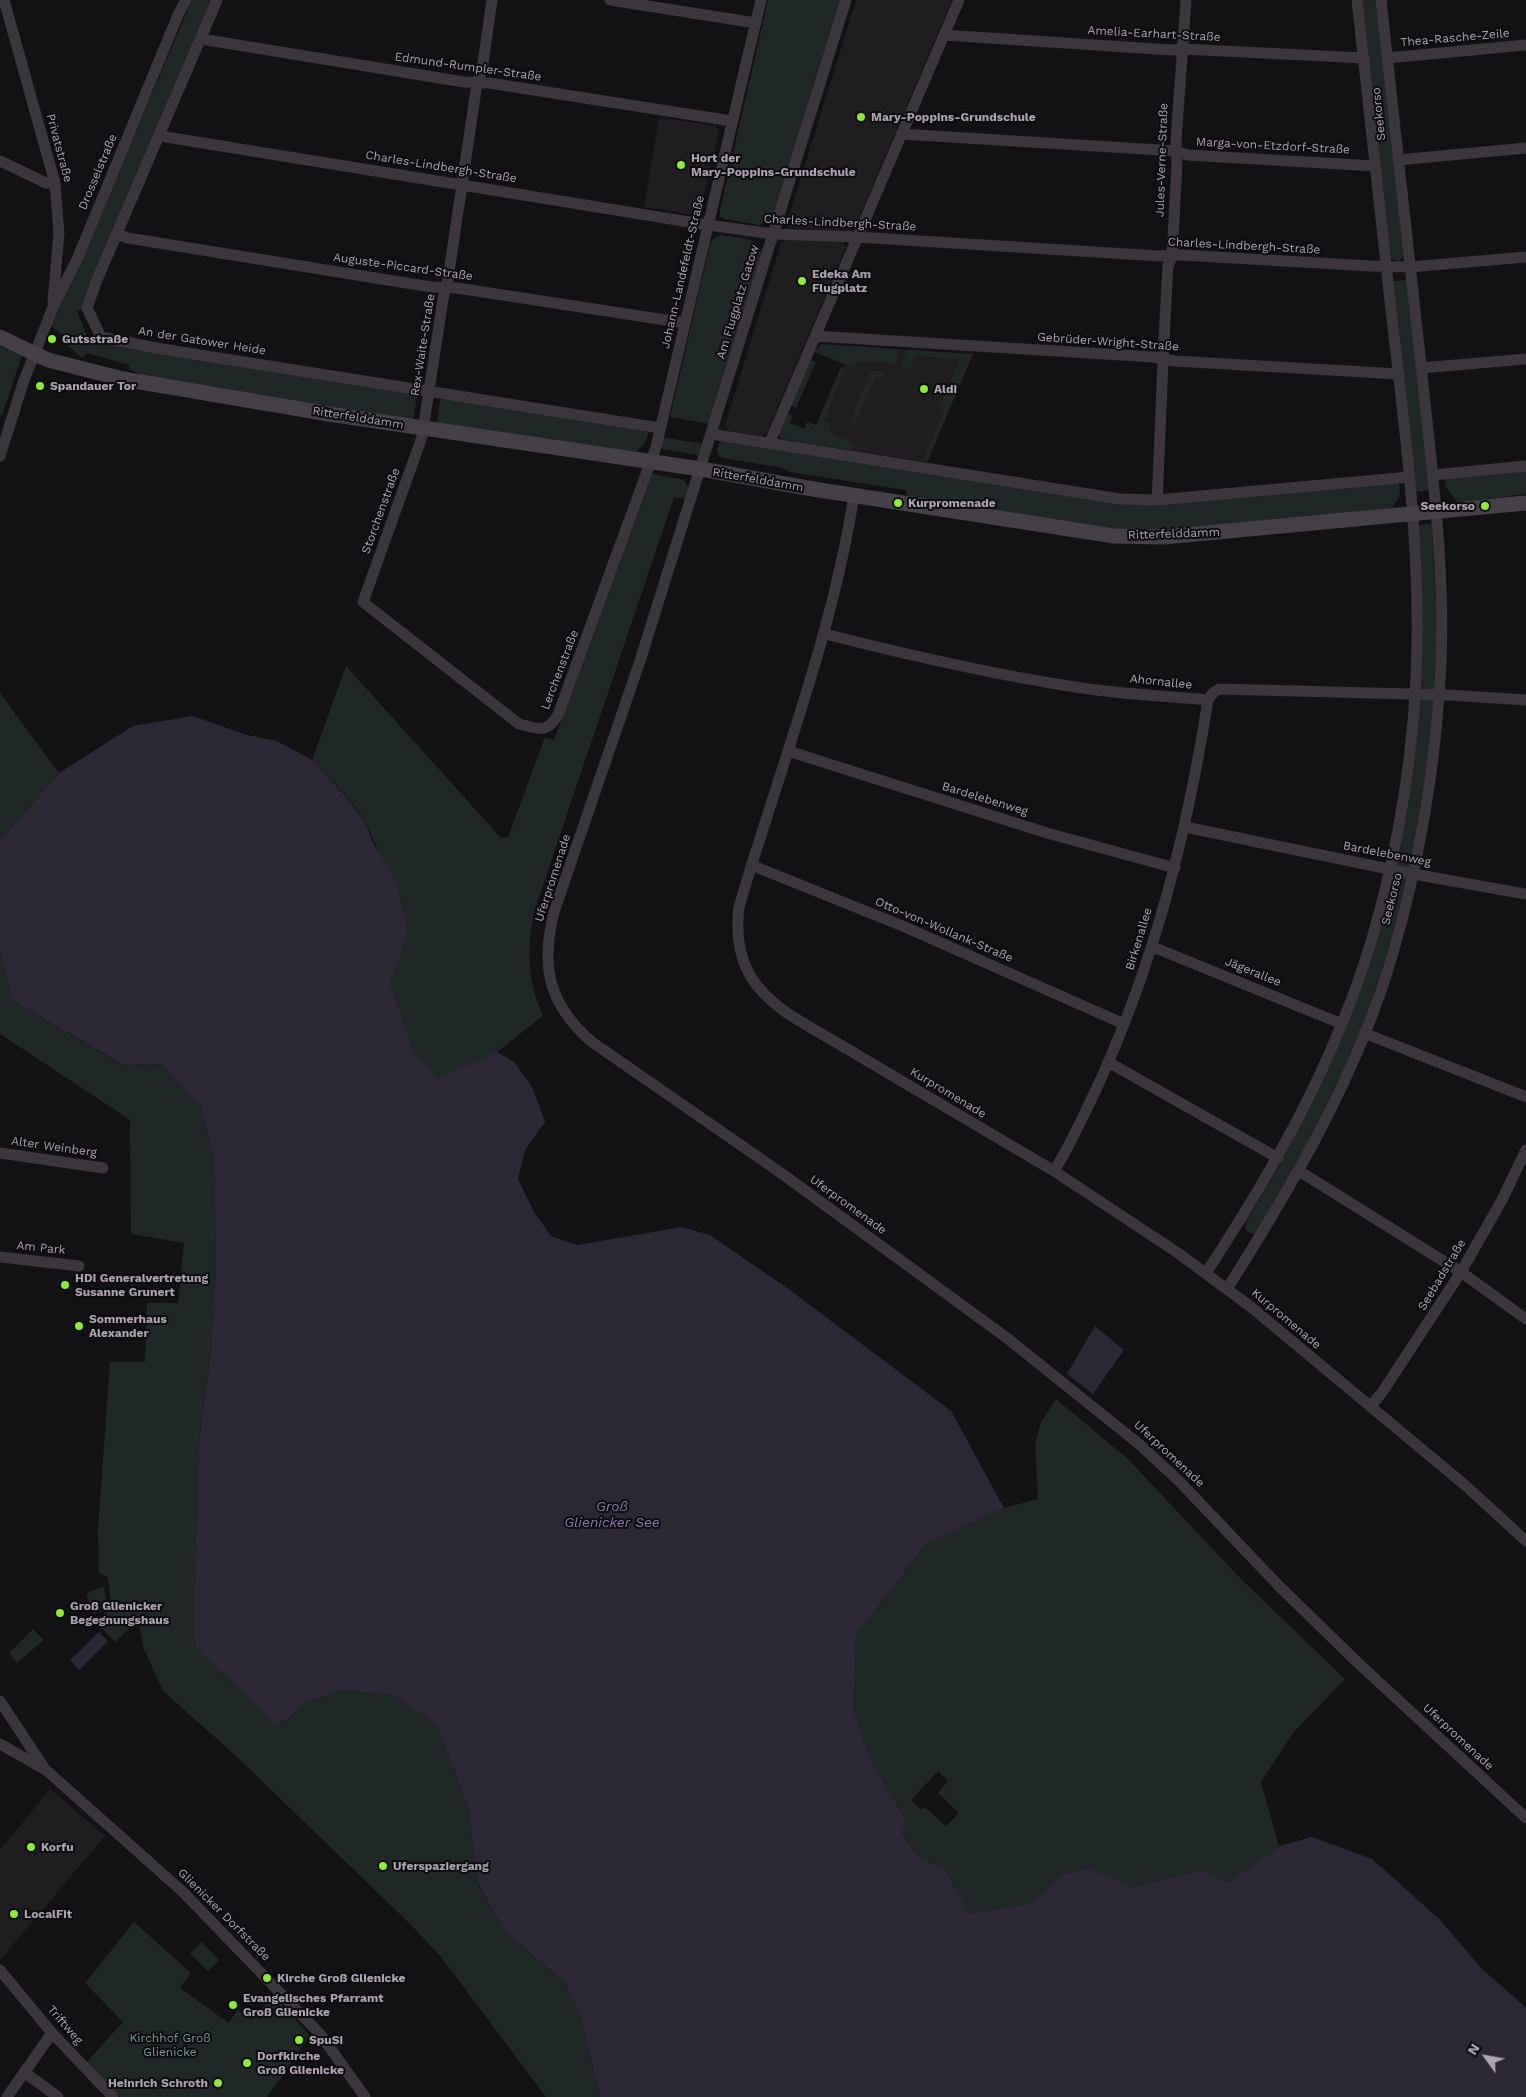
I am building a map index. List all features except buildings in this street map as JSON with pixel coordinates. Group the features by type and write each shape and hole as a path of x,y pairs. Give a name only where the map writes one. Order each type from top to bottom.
{"main road":[{"name":"Ritterfelddamm","path":"0,337 35,354 77,369 124,379 423,428 701,469 1089,533 1138,538 1164,537 1526,503"}],"street":[{"name":"Privatstraße","path":"4,0 55,183 59,233 52,307"},
{"name":"Drosselstraße","path":"35,354 52,307 78,257 186,0"},
{"name":"An der Gatower Heide","path":"217,0 117,234 88,308 101,337 156,348 660,428"},
{"name":"Rex-Waite-Straße","path":"423,428 477,83 482,70 492,0"},
{"path":"610,0 756,23"},
{"name":"Johann-Landefeldt-Straße","path":"650,462 660,428 761,0"},
{"name":"Am Flugplatz Gatow","path":"701,469 846,0"},
{"path":"769,444 959,0"},
{"name":"Jules-Verne-Straße","path":"1157,500 1168,266 1172,257 1176,151 1186,0"},
{"name":"Seekorso","path":"1206,1273 1278,1158 1312,1092 1342,1024 1371,942 1390,869 1406,781 1415,694 1416,612 1410,477 1357,0"},
{"name":"Seekorso","path":"1227,1289 1299,1171 1334,1103 1364,1033 1392,954 1413,874 1429,783 1439,695 1441,608 1436,511 1381,0"},
{"name":"Amelia-Earhart-Straße","path":"944,35 1171,50 1364,58"},
{"name":"Edmund-Rumpler-Straße","path":"201,39 732,121"},
{"name":"Thea-Rasche-Zeile","path":"1387,58 1526,45"},
{"name":"Charles-Lindbergh-Straße","path":"160,134 166,137 773,234 857,237 1172,257 1181,255 1410,267 1526,256"},
{"name":"Marga-von-Etzdorf-Straße","path":"901,134 1176,151 1188,155 1375,166"},
{"path":"1398,160 1526,148"},
{"path":"0,161 46,183 55,183"},
{"name":"Auguste-Piccard-Straße","path":"117,234 128,238 431,287 446,287 685,323"},
{"name":"Gebrüder-Wright-Straße","path":"815,336 1164,358 1175,361 1398,374"},
{"path":"0,456 23,383 35,354"},
{"path":"1421,368 1526,359"},
{"name":"Storchenstraße","path":"363,602 422,437 423,428"},
{"path":"712,434 1120,499 1157,500 1410,477"},
{"name":"Lerchenstraße","path":"363,602 519,724 542,729 551,726 558,714 648,473 650,462"},
{"path":"1433,475 1526,466"},
{"name":"Uferpromenade","path":"701,469 622,718 550,927 548,942 549,974 556,997 563,1011 574,1025 592,1042 781,1173 1007,1338 1139,1444 1179,1481 1273,1580 1356,1661 1526,1818"},
{"name":"Kurpromenade","path":"854,495 848,535 825,634 739,907 737,935 743,963 755,984 765,997 793,1017 1054,1171 1178,1252 1227,1289 1371,1406 1466,1486 1526,1541"},
{"name":"Ahornallee","path":"825,634 973,670 1077,687 1208,700 1212,693 1219,689 1415,694 1526,700"},
{"name":"Birkenallee","path":"1054,1171 1076,1131 1108,1062 1153,946 1185,827 1208,700"},
{"name":"Bardelebenweg","path":"788,751 1047,833 1175,868"},
{"name":"Bardelebenweg","path":"1185,827 1413,874 1526,894"},
{"name":"Otto-von-Wollank-Straße","path":"751,865 905,927 1124,1024"},
{"name":"Jägerallee","path":"1153,946 1342,1024"},
{"path":"1364,1033 1526,1098"},
{"path":"1108,1062 1278,1158"},
{"name":"Seebadstraße","path":"1371,1406 1383,1391 1461,1272 1502,1200 1526,1150"},
{"name":"Alter Weinberg","path":"0,1153 103,1168"},
{"path":"1299,1171 1461,1272 1526,1319"},
{"name":"Am Park","path":"0,1257 79,1266"},
{"name":"Glienicker Dorfstraße","path":"0,1701 46,1770"},
{"name":"Glienicker Dorfstraße","path":"0,1744 46,1770 157,1868 209,1918 320,2034 365,2097"},
{"name":"Triftweg","path":"0,1970 52,2033 113,2097"},
{"path":"7,2097 52,2033"},
{"path":"24,2072 58,2097"}],"shaded area":[{"name":"Mary-Poppins-Grundschule","path":"856,0 952,0 855,227 849,231 790,228 787,223"},
{"name":"Hort der Mary-Poppins-Grundschule","path":"659,117 715,126 719,131 700,212 694,215 644,207"},
{"path":"787,239 844,242 846,247 767,432 761,436 728,431 725,425 781,243"},
{"path":"853,346 973,354 927,462 811,444"},
{"path":"50,1789 105,1836 0,1960 0,1850"}],"green space":[{"path":"192,0 212,0 81,310 77,311 90,344 95,342 414,393 417,396 413,421 157,380 129,370 129,365 87,353 82,358 62,340 65,337 50,325 73,278"},
{"path":"768,0 841,0 774,219 770,219 760,225 724,219 720,216 720,210"},
{"path":"1361,0 1377,0 1404,256 1398,261 1390,258"},
{"path":"721,235 752,241 760,249 762,256 710,424 670,417 710,244 714,238"},
{"path":"1407,280 1430,490 1415,492 1392,281"},
{"path":"821,344 897,349 898,354 894,365 885,362 857,361 854,368 814,352"},
{"path":"0,346 22,356 2,415 0,415"},
{"path":"907,350 973,354 927,462 925,461 925,455 944,411 939,409 960,359 915,356 910,369 901,365"},
{"path":"810,360 816,362 796,408 791,405"},
{"path":"841,367 845,369 824,421 831,424 828,431 854,444 851,450 781,439 779,433 787,414 793,415 790,423 804,429 807,422 816,425"},
{"path":"864,370 884,372 882,379 875,377 855,424 850,421 870,373"},
{"path":"443,398 649,432 644,444 635,453 437,425 440,400"},
{"path":"662,437 703,444 698,455 662,449"},
{"path":"725,441 1130,505 1399,483 1400,495 1392,508 1217,528 1132,531 908,499 906,490 790,472 783,468 723,458 719,456 717,450 720,442"},
{"path":"1526,470 1526,494 1457,502 1446,487 1445,479"},
{"path":"652,474 684,480 689,489 686,499 674,497 534,912 530,940 531,977 543,1016 497,1052 514,1062 532,1087 545,1122 457,1110 414,1052 390,983 408,934 377,849 365,822 354,805 312,760 346,666 501,838 508,837 545,737 554,740"},
{"path":"1432,524 1437,636 1434,690 1420,689 1417,525"},
{"path":"0,693 59,773 0,841"},
{"path":"1421,698 1434,700 1429,752 1410,868 1398,867 1395,864 1419,700"},
{"path":"1393,875 1406,877 1407,879 1382,971 1361,1031 1336,1090 1314,1133 1256,1234 1250,1233 1245,1229 1247,1220 1281,1163 1326,1073"},
{"path":"0,951 13,1001 122,1065 161,1064 201,1106 214,1162 216,1266 209,1368 199,1442 194,1589 277,1726 306,1703 343,1690 392,1695 437,1724 468,1808 477,1882 504,1930 564,1982 582,2019 600,2097 546,2097 442,1958 411,1925 236,1756 163,1691 144,1649 138,1620 115,1642 96,1622 111,1607 108,1577 99,1573 98,1529 110,1362 145,1362 147,1303 178,1303 184,1243 131,1234 130,1120 0,1034"},
{"path":"1056,1399 1128,1459 1239,1577 1345,1679 1293,1733 1261,1782 1279,1846 1311,1837 1372,1859 1440,1920 1410,1922 1254,1885 1065,1911 969,1915 944,1868 919,1858 901,1832 907,1823 869,1757 854,1711 856,1635 926,1544 1004,1508 1038,1499 1035,1444 1041,1422","holes":["938,1771 948,1781 938,1793 959,1813 946,1826 925,1807 921,1810 911,1800"]},
{"path":"103,1586 108,1605 94,1614 86,1594"},
{"path":"33,1629 44,1640 17,1663 9,1653"},
{"name":"Kirchhof Groß Glienicke","path":"134,1922 191,1973 180,1988 229,2023 238,2009 251,2020 274,1995 310,2036 267,2097 120,2097 86,2063 123,2022 85,1983"},
{"path":"202,1942 219,1960 208,1971 190,1954"}],"water":[{"name":"Groß Glienicker See","path":"193,716 247,735 277,741 312,760 347,798 364,821 374,844 397,884 408,934 390,983 414,1052 437,1079 497,1052 514,1062 532,1087 545,1122 525,1150 518,1179 534,1212 551,1236 577,1245 682,1227 710,1235 787,1288 951,1411 1004,1508 926,1544 856,1635 854,1711 869,1757 907,1823 901,1832 919,1858 944,1868 969,1914 1034,1903 1064,1874 1091,1869 1132,1888 1201,1870 1229,1883 1279,1847 1311,1837 1372,1859 1440,1920 1481,1968 1524,2006 1526,2010 1526,2097 600,2097 582,2019 564,1982 504,1930 477,1881 468,1808 437,1724 392,1695 343,1690 306,1703 277,1726 195,1647 194,1589 199,1442 209,1368 216,1266 214,1162 201,1106 161,1064 123,1065 13,1001 0,951 0,841 59,773 133,726"},
{"path":"1095,1326 1124,1350 1093,1394 1067,1374"},
{"path":"99,1632 108,1641 79,1670 70,1660"}],"place":[{"name":"Mary-Poppins-Grundschule","path":"861,117"},
{"name":"Hort der Mary-Poppins-Grundschule","path":"681,165"},
{"name":"Edeka Am Flugplatz","path":"802,281"},
{"name":"Gutsstraße","path":"52,339"},
{"name":"Spandauer Tor","path":"40,386"},
{"name":"Aldi","path":"924,389"},
{"name":"Kurpromenade","path":"898,503"},
{"name":"Seekorso","path":"1485,506"},
{"name":"HDI Generalvertretung Susanne Grunert","path":"65,1285"},
{"name":"Sommerhaus Alexander","path":"79,1326"},
{"name":"Groß Glienicker Begegnungshaus","path":"60,1613"},
{"name":"Korfu","path":"31,1847"},
{"name":"Uferspaziergang","path":"383,1866"},
{"name":"LocalFit","path":"14,1914"},
{"name":"Kirche Groß Glienicke","path":"267,1978"},
{"name":"Evangelisches Pfarramt Groß Glienicke","path":"233,2005"},
{"name":"SpuSi","path":"299,2040"},
{"name":"Dorfkirche Groß Glienicke","path":"247,2063"},
{"name":"Heinrich Schroth","path":"218,2083"}]}
